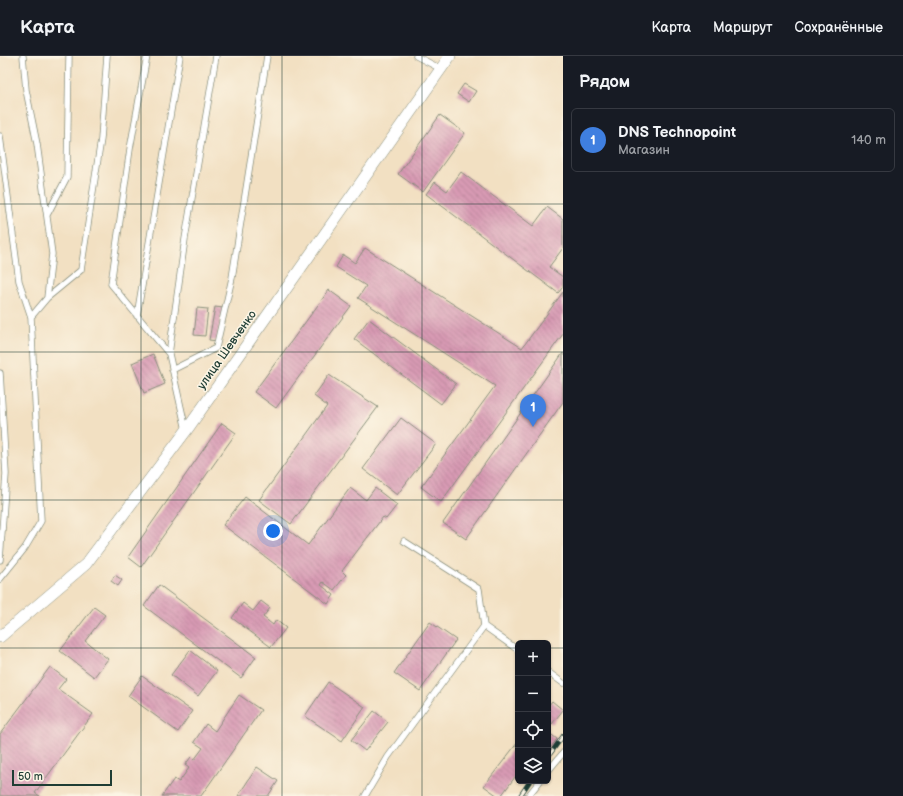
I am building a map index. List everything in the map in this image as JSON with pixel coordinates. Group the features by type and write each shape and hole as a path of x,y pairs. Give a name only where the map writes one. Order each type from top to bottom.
{"street":[{"name":"улица Шевченко","path":"0,637 86,564 186,431 450,56"}],"lane":[{"path":"23,56 26,90 37,144 52,254 47,298"},
{"path":"46,215 68,177 69,56"},
{"path":"31,317 47,298 81,270 101,139 107,56"},
{"path":"147,56 130,149 111,284 169,354"},
{"path":"137,316 180,56"},
{"path":"186,431 169,354 185,239 216,56"},
{"path":"172,370 216,348 232,278 267,56"},
{"path":"416,56 441,69"},
{"path":"0,136 18,281 31,317 41,521 25,548 0,579"},
{"path":"0,373 6,474 0,560"},
{"path":"365,796 388,757 484,626 480,588 404,541"},
{"path":"484,626 515,648"},
{"path":"551,674 563,683"},
{"path":"551,768 563,753"},
{"path":"528,796 538,784"}],"building":[{"path":"464,84 476,91 469,102 457,94"},
{"path":"440,115 465,133 423,192 398,174"},
{"path":"461,172 533,226 547,207 563,219 563,248 549,267 563,277 563,287 558,293 426,194 435,182 447,191"},
{"path":"365,248 522,348 563,292 563,334 441,502 421,487 495,386 358,298 366,286 336,267 343,255 355,263"},
{"path":"329,290 351,306 276,408 254,392"},
{"path":"215,307 223,308 217,341 209,340"},
{"path":"197,308 208,309 205,336 194,335"},
{"path":"369,319 456,384 441,404 354,339"},
{"path":"563,353 563,402 466,539 443,523"},
{"path":"153,354 165,384 144,393 132,363"},
{"path":"329,375 378,407 291,524 259,500 327,406 314,396"},
{"path":"401,418 436,444 397,495 363,469"},
{"path":"222,423 236,433 141,567 128,557"},
{"path":"350,488 366,500 375,488 397,505 386,519 383,517 342,571 346,575 334,590 323,582 321,585 334,595 328,604 223,525 245,497 308,545"},
{"path":"115,575 122,580 118,586 111,581"},
{"path":"159,585 256,657 241,678 144,606"},
{"path":"261,601 270,608 263,617 273,625 276,620 286,628 271,647 232,618 243,603 253,611"},
{"path":"94,607 105,615 85,641 108,659 94,677 60,651"},
{"path":"430,622 456,640 420,691 394,673"},
{"path":"190,650 217,671 198,696 171,675"},
{"path":"50,667 66,679 58,689 93,714 35,793 40,796 0,796 0,734"},
{"path":"142,676 192,711 178,732 128,696"},
{"path":"328,682 365,707 342,741 305,716"},
{"path":"239,695 261,710 201,796 162,796 174,779 179,782 189,768 185,765 191,757 194,760 203,748 194,742 206,724 215,731"},
{"path":"552,701 563,710 552,724 551,723"},
{"path":"374,711 388,722 365,751 351,740"},
{"path":"551,734 557,739 551,747"},
{"path":"515,746 515,777 501,796 498,796 484,786"},
{"path":"257,767 278,781 268,796 238,796"}],"railway":[{"path":"551,753 563,736"},
{"path":"520,796 528,784"}],"place":[{"name":"DNS Technopoint","path":"533,427"}]}
